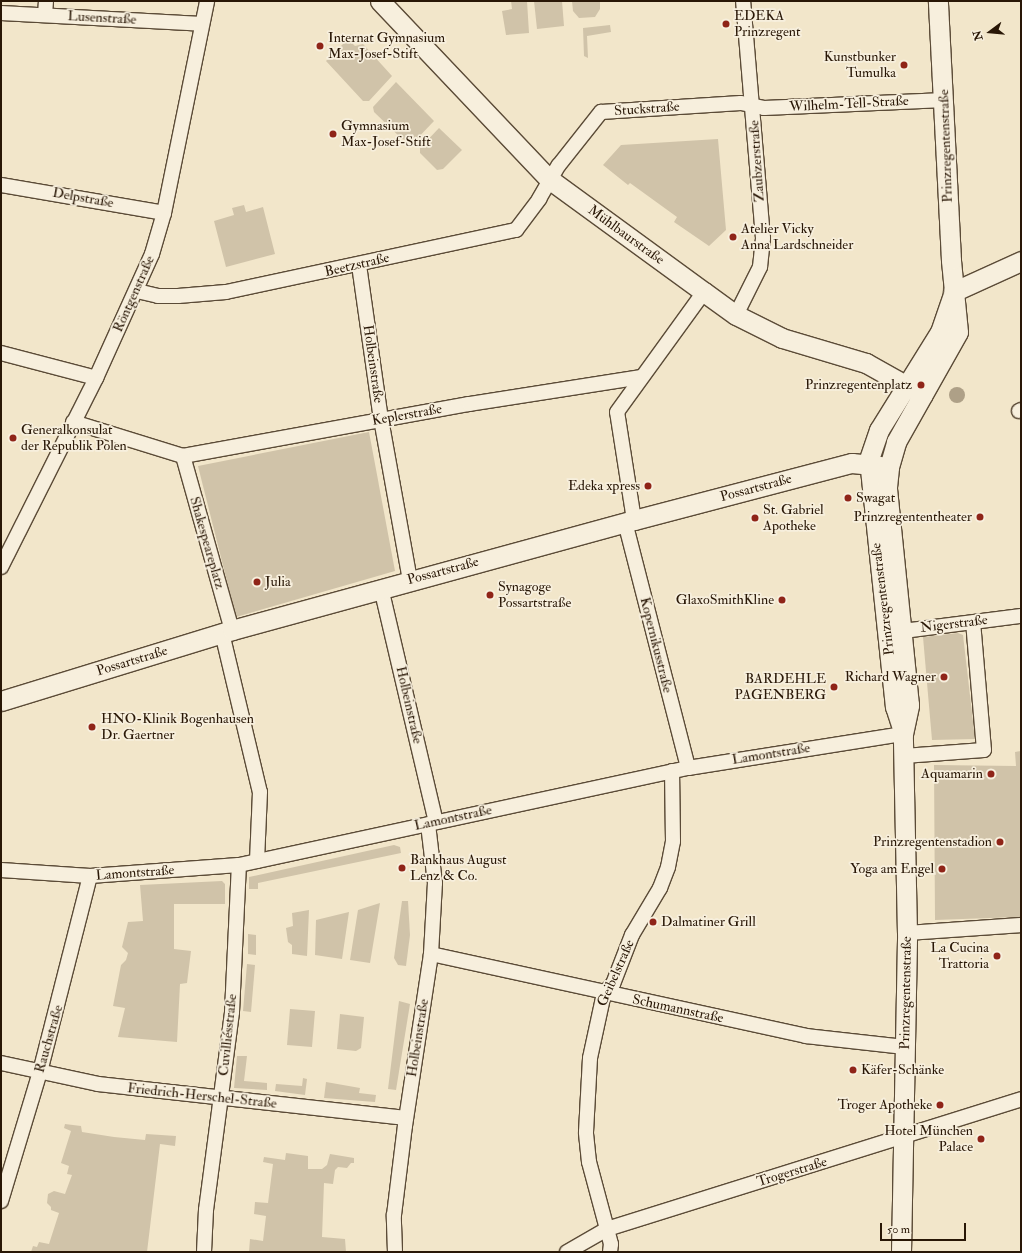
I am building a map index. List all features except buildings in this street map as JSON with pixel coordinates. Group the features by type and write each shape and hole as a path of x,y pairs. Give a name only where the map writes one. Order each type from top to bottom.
{"main road":[{"name":"Mühlbaurstraße","path":"380,1 549,179 704,292 736,315 796,343 866,363 915,390"},
{"name":"Prinzregentenstraße","path":"901,1252 907,933 903,734 909,705 894,628 868,463 879,430 915,390 957,336 958,326 953,292 945,100 938,1"},
{"path":"953,292 1021,261"},
{"name":"Prinzregentenstraße","path":"894,628 887,498 889,467 896,442 915,390"},
{"name":"Possartstraße","path":"1,701 227,632 410,580 630,521 852,463 868,463 889,467"}],"street":[{"name":"Röntgenstraße","path":"1,567 96,378 152,254 164,214 207,1"},
{"name":"Zaubzerstraße","path":"736,315 760,267 763,238 753,105 743,1"},
{"name":"Lusenstraße","path":"1,13 45,8 202,24"},
{"name":"Wilhelm-Tell-Straße","path":"753,105 764,108 945,100"},
{"name":"Stuckstraße","path":"549,179 602,112 742,103 753,105"},
{"name":"Beetzstraße","path":"136,291 158,296 204,296 359,265 516,230 539,199 549,179"},
{"name":"Delpstraße","path":"1,185 164,214"},
{"name":"Holbeinstraße","path":"359,265 381,419 410,580"},
{"path":"641,377 704,292"},
{"path":"1,352 96,378"},
{"name":"Keplerstraße","path":"73,422 183,456 381,419 592,383 641,377"},
{"name":"Kopernikusstraße","path":"641,377 617,412 630,521 688,768"},
{"name":"Shakespeareplatz","path":"183,456 227,632"},
{"name":"Holbeinstraße","path":"381,588 432,823 435,884 431,954 406,1118 394,1215 396,1252"},
{"name":"Nigerstraße","path":"894,628 973,622 1021,616"},
{"path":"904,756 984,750 973,622"},
{"path":"227,632 260,792 257,861"},
{"name":"Lamontstraße","path":"1,870 90,876 239,865 672,771 903,734"},
{"name":"Geibelstraße","path":"610,1252 611,1244 592,1176 586,1132 590,1058 604,993 613,984 632,935 660,888 668,867 673,841 672,771"},
{"name":"Cuvilliésstraße","path":"204,1252 206,1210 232,1012 239,865"},
{"name":"Rauchstraße","path":"1,1201 40,1072 90,876"},
{"path":"907,933 1021,925"},
{"name":"Schumannstraße","path":"431,954 806,1036 904,1047"},
{"name":"Friedrich-Herschel-Straße","path":"1,1063 98,1084 406,1118"},
{"name":"Trogerstraße","path":"567,1252 607,1229 902,1138 1021,1099"}],"shaded area":[{"path":"511,1 527,1 529,33 506,35 502,11 512,9"},
{"path":"534,1 562,1 564,26 537,29"},
{"path":"572,1 600,1 600,9 595,17 579,18 573,11"},
{"path":"610,25 611,32 587,36 588,58 584,56 583,28"},
{"path":"348,39 355,46 363,44 392,76 369,101 363,101 326,61"},
{"path":"396,82 434,121 414,142 402,139 374,112 373,107"},
{"path":"439,128 462,150 443,169 437,170 420,153 420,148"},
{"path":"718,139 726,230 709,246 674,222 677,217 630,183 628,185 603,165 621,145"},
{"path":"244,205 246,212 263,207 275,254 226,267 214,221 234,215 232,208"},
{"path":"954,387 960,387 965,392 963,401 960,403 954,403 949,398 949,392"},
{"path":"369,432 395,571 236,617 198,466"},
{"path":"958,633 963,635 975,739 932,740 923,637"},
{"path":"1021,751 1021,917 935,920 934,765 1016,766 1015,752"},
{"path":"394,845 400,847 401,853 258,883 258,889 249,889 249,877"},
{"path":"222,881 225,884 225,904 174,904 174,949 191,951 187,983 180,984 177,1042 118,1037 125,1008 113,1006 121,965 126,960 128,953 122,947 128,922 143,921 140,885"},
{"path":"402,901 408,901 410,935 406,966 398,965 394,958"},
{"path":"380,903 370,963 350,960 358,910"},
{"path":"309,910 307,956 292,954 292,945 288,942 286,928 293,926 292,913"},
{"path":"349,912 342,959 315,955 316,920"},
{"path":"248,934 256,935 256,955 248,954"},
{"path":"247,964 255,965 251,1012 243,1011"},
{"path":"399,1001 410,1004 396,1090 388,1089"},
{"path":"290,1009 315,1011 312,1047 287,1045"},
{"path":"340,1014 364,1017 361,1048 356,1051 337,1049"},
{"path":"237,1056 247,1056 244,1081 267,1083 267,1090 234,1088"},
{"path":"303,1078 307,1079 305,1095 275,1091 276,1084 302,1086"},
{"path":"326,1082 360,1088 359,1093 376,1095 375,1102 324,1098"},
{"path":"65,1124 81,1126 82,1132 114,1137 145,1140 146,1134 176,1136 175,1146 160,1144 147,1252 31,1252 33,1246 37,1247 39,1242 49,1244 59,1213 51,1210 51,1207 47,1203 48,1194 54,1191 65,1194 72,1175 67,1174 69,1166 61,1163 71,1131 64,1128"},
{"path":"286,1153 308,1156 308,1169 322,1169 327,1165 330,1154 354,1158 354,1163 351,1163 347,1168 338,1167 335,1170 333,1184 324,1183 322,1237 345,1239 346,1252 249,1252 250,1239 263,1241 266,1216 254,1214 255,1202 268,1203 273,1164 263,1162 264,1157 285,1160"}],"place":[{"name":"EDEKA Prinzregent","path":"726,24"},
{"name":"Internat Gymnasium Max-Josef-Stift","path":"320,46"},
{"name":"Kunstbunker Tumulka","path":"904,65"},
{"name":"Gymnasium Max-Josef-Stift","path":"333,134"},
{"name":"Atelier Vicky Anna Lardschneider","path":"733,237"},
{"name":"Prinzregentenplatz","path":"921,385"},
{"name":"Generalkonsulat der Republik Polen","path":"13,438"},
{"name":"Edeka xpress","path":"648,486"},
{"name":"Swagat","path":"848,498"},
{"name":"Prinzregententheater","path":"980,517"},
{"name":"St. Gabriel Apotheke","path":"755,518"},
{"name":"Julia","path":"257,582"},
{"name":"Synagoge Possartstraße","path":"490,595"},
{"name":"GlaxoSmithKline","path":"782,600"},
{"name":"Richard Wagner","path":"944,677"},
{"name":"BARDEHLE PAGENBERG","path":"834,687"},
{"name":"HNO-Klinik Bogenhausen Dr. Gaertner","path":"92,727"},
{"name":"Aquamarin","path":"991,774"},
{"name":"Prinzregentenstadion","path":"1000,842"},
{"name":"Bankhaus August Lenz & Co.","path":"402,868"},
{"name":"Yoga am Engel","path":"942,869"},
{"name":"Dalmatiner Grill","path":"653,922"},
{"name":"La Cucina Trattoria","path":"997,956"},
{"name":"Käfer-Schänke","path":"853,1070"},
{"name":"Troger Apotheke","path":"940,1105"},
{"name":"Hotel München Palace","path":"981,1139"}]}
